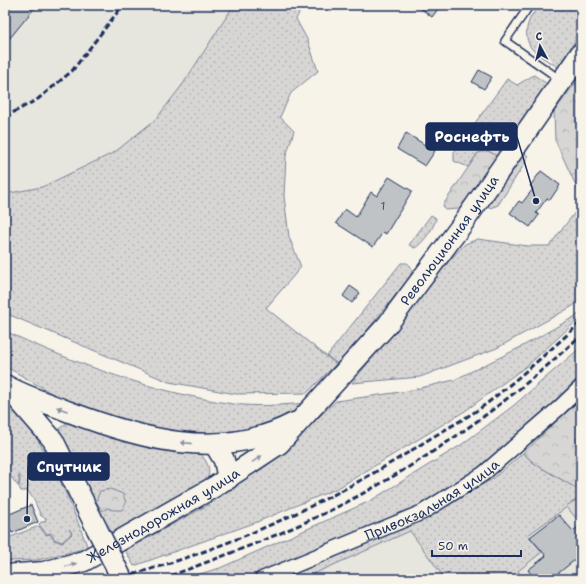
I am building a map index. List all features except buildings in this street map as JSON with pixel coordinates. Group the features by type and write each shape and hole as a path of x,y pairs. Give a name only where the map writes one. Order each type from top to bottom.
{"street":[{"name":"Революционная улица","path":"304,418 388,324 461,226 581,53"},
{"path":"6,385 111,428 171,442 215,445 256,439 278,431 304,418"},
{"path":"6,385 53,440 122,579"},
{"name":"Привокзальная улица","path":"262,579 423,512 483,474 581,387"},
{"name":"Железнодорожная улица","path":"5,575 44,572 84,561 228,479 279,444 304,418"},
{"path":"215,445 224,460 228,479"}],"lane":[{"path":"530,5 506,41 562,80"}],"shaded area":[{"path":"5,5 250,5 130,150 35,194 5,199"},
{"path":"566,506 581,524 581,579 524,579 518,571 542,552 528,535"},
{"path":"410,531 445,579 302,579"}],"green space":[{"path":"234,5 303,5 296,19 308,41 318,71 291,93 280,117 294,131 286,156 284,196 289,237 301,267 266,308 336,364 307,393 236,394 169,382 5,313 5,194 42,187 115,152 156,119 183,84"},
{"path":"542,5 568,5 581,13 581,31 558,67 535,52 532,49 527,37 530,19"},
{"path":"534,75 547,84 497,156 488,151 478,153 468,167 454,161 454,152 507,79 517,85"},
{"path":"581,75 581,188 577,188 555,140 554,112"},
{"path":"488,151 497,156 468,203 458,209 445,210 443,205 478,153"},
{"path":"523,152 528,156 527,160 498,205 490,208 487,206 487,201"},
{"path":"577,188 581,188 581,299 573,306 497,348 420,377 352,383 448,262 465,244 478,239 528,246 549,246 580,206"},
{"path":"431,215 436,218 428,234 415,248 409,245"},
{"path":"401,263 407,263 410,266 412,271 410,277 339,365 327,356"},
{"path":"581,313 581,317 528,365 465,411 338,488 257,522 134,566 125,550 210,504 282,451 336,401 408,391 454,380 521,347"},
{"path":"5,331 60,355 116,376 145,385 203,399 242,405 306,403 288,419 230,434 186,434 132,425 70,404 5,366"},
{"path":"581,347 581,381 499,456 436,498 351,538 248,579 182,579 220,568 370,501 461,445 513,406"},
{"path":"581,398 581,434 576,439 581,456 581,491 535,464 523,453"},
{"path":"5,402 33,433 55,470 88,548 37,560 5,561 5,543 8,538 39,526 46,535 50,534 54,540 62,543 72,533 62,542 54,539 51,533 46,534 39,524 41,522 45,522 46,518 41,516 28,491 21,491 19,483 18,486 5,469"},
{"path":"74,423 199,452 205,459 208,466 208,478 206,482 112,537 58,435 59,429 65,424"},
{"path":"523,453 535,464 581,491 581,497 528,535 542,552 518,571 524,579 445,579 410,531 302,579 277,579 434,514 495,477"},
{"path":"110,489 123,494 126,503 122,510 113,510 108,508 102,511 96,501 100,491"},
{"path":"581,497 581,524 566,506"}],"railway":[{"path":"5,117 38,99 72,71 123,5"},
{"path":"115,579 198,554 239,538 318,503 356,483 469,416 483,406 502,392 581,322"},
{"path":"162,579 299,525 375,487 468,428 554,360 581,335"}],"place":[{"name":"Роснефть","path":"536,201"},
{"name":"Спутник","path":"27,519"}]}
